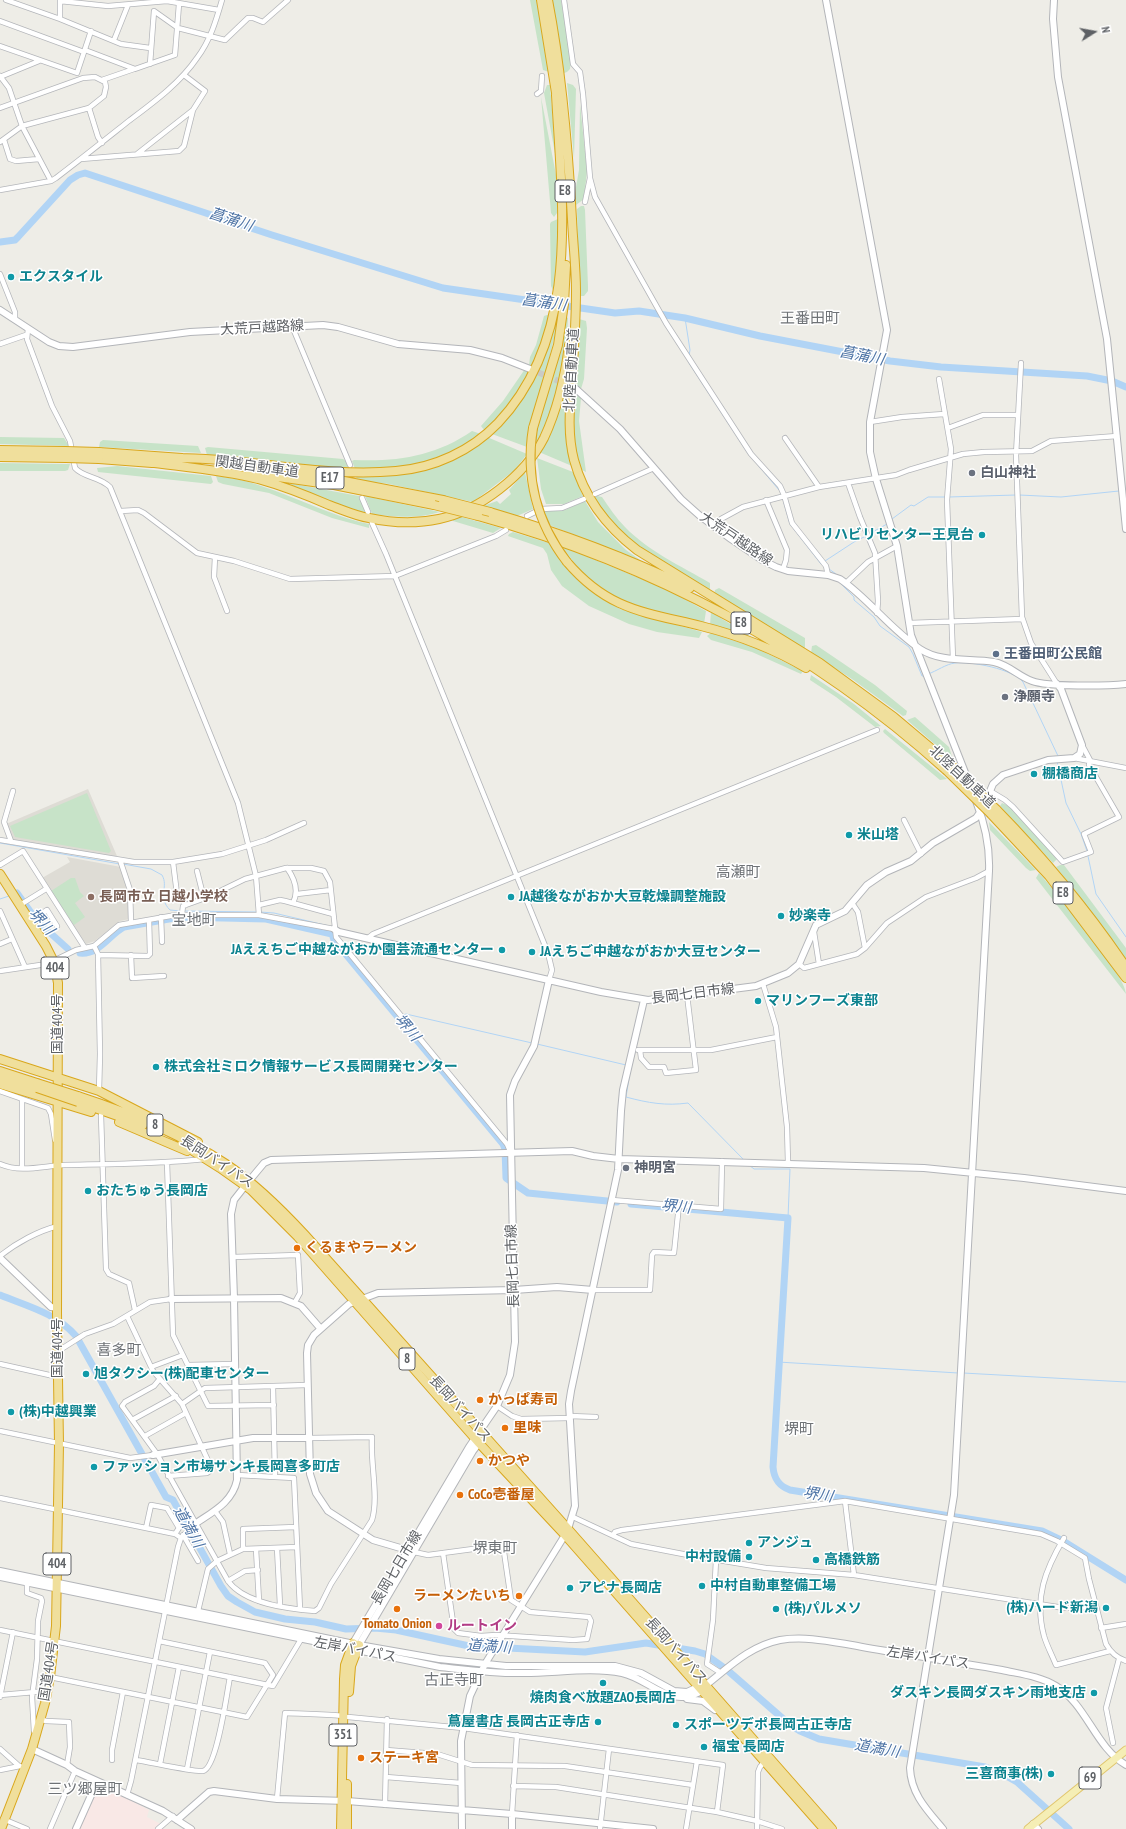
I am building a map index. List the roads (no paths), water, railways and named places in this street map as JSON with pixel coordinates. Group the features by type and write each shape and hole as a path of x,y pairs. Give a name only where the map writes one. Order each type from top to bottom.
{"highway":[{"name":"E8","path":"541,0 556,69"},
{"name":"E8","path":"548,0 558,91 568,146 572,220 568,293"},
{"path":"217,465 241,476 275,484 355,515 382,520 414,522 448,517 467,509 491,495 515,476 531,457 543,439 560,397 567,359 570,318 568,293 561,258 558,91"},
{"path":"217,465 368,472 410,469 448,458 483,436 504,416 516,400 537,364 544,348 554,315 568,293"},
{"name":"北陸自動車道","path":"570,318 554,360 534,428 530,467 535,499 548,535 567,562 594,588 621,604 651,615 702,626 736,636 798,664 866,707 912,740"},
{"name":"北陸自動車道","path":"570,318 570,435 577,470 586,491 613,530 637,550 820,663 900,722 994,811 1052,870 1088,915 1126,967"},
{"name":"関越自動車道","path":"0,450 99,456 178,458 199,464"},
{"name":"関越自動車道","path":"0,457 65,454"},
{"name":"関越自動車道","path":"99,456 147,462 217,465 338,479 443,500 490,512 508,524"},
{"name":"関越自動車道","path":"217,465 334,485 434,505 508,524"},
{"name":"北陸自動車道","path":"508,524 572,539 645,567 697,592 761,626"},
{"name":"北陸自動車道","path":"508,524 539,533 643,573 723,613 786,649 842,687 949,768"},
{"name":"北陸自動車道","path":"994,811 1049,876 1126,978"},
{"name":"国道404号","path":"0,874 2,883 22,904 33,919 54,962 58,984 59,1444 55,1642 50,1677 48,1690 32,1749 22,1766 0,1829"},
{"path":"0,1059 99,1091 189,1135 206,1146 227,1165"},
{"name":"長岡バイパス","path":"0,1070 37,1086"},
{"name":"長岡バイパス","path":"0,1077 37,1086 128,1113 160,1127 204,1150 227,1165 247,1184 290,1219 478,1438 567,1532 702,1687 832,1829"},
{"path":"0,1084 101,1116 206,1159"},
{"path":"44,1098 54,1108 58,1147"},
{"name":"長岡バイパス","path":"78,1099 154,1130 247,1184"},
{"name":"351","path":"341,1829 344,1801 346,1716 344,1672 354,1647"},
{"name":"長岡バイパス","path":"702,1687 727,1719 824,1829"},
{"name":"351","path":"344,1801 347,1829"}],"main road":[{"name":"69","path":"1033,1827 1053,1807 1126,1750"}],"street":[{"path":"6,0 114,40 133,46 150,48"},
{"path":"60,19 60,0 95,6 128,5 152,1 167,1 219,10"},
{"path":"0,190 51,181 102,143 184,75 200,54 210,36 222,0"},
{"path":"150,64 154,10 178,28 225,40 250,18 263,22 288,0"},
{"path":"564,0 573,64 580,72 585,103 590,178 599,204 669,328 752,454 780,486 792,523 826,566 828,575"},
{"path":"826,0 886,323 887,338 870,422 870,452 876,478 897,546 909,623 914,644 980,812 988,847 989,871 954,1495 940,1587 912,1747 910,1775 917,1795 943,1829"},
{"path":"1054,0 1053,19 1058,77 1107,339 1126,529"},
{"path":"0,108 83,78 90,77 102,80 175,55 176,26 179,4"},
{"path":"114,40 128,5"},
{"path":"0,22 134,68"},
{"path":"0,46 39,61 77,73 91,31"},
{"path":"39,61 0,77 9,88 22,126 51,181"},
{"path":"81,159 179,151 184,146 193,110 205,91 184,75"},
{"path":"537,94 540,91 542,76"},
{"path":"40,159 16,161 10,159 2,141 22,126 89,108 106,93 106,85 102,80"},
{"path":"89,108 98,137 102,143"},
{"path":"137,154 193,110"},
{"path":"585,202 590,178"},
{"path":"0,274 15,312 15,320"},
{"name":"大荒戸越路線","path":"0,310 15,320 27,332 54,344 73,347 190,332 328,325 398,344 470,350 502,358 530,369"},
{"path":"292,326 350,464"},
{"path":"0,344 27,332 52,406 70,441 75,468 81,473 106,482 121,510 238,803 256,876 259,915"},
{"path":"990,791 1006,800 1063,862 1091,852 1084,834 1119,817 1090,765 1090,760 1082,745 1061,689 1031,643 1022,619 1016,451 1021,364"},
{"path":"939,379 944,414 948,428 951,457 947,494 953,659"},
{"name":"大荒戸越路線","path":"576,389 620,429 681,499 713,526 762,560 783,569 837,577 846,583 896,631 931,654 953,659 995,663 1008,667 1032,680 1057,684 1126,684"},
{"path":"870,422 902,417 944,414"},
{"path":"948,428 983,415 1018,415"},
{"path":"713,526 736,510 766,500 819,487 896,475 951,457 984,452 1035,450 1050,441 1117,436"},
{"path":"785,438 819,487"},
{"path":"595,494 654,468"},
{"path":"848,483 875,558 878,601 877,613"},
{"path":"362,498 368,512"},
{"path":"527,516 541,509 562,508 584,499"},
{"path":"766,500 787,550 783,569"},
{"path":"121,510 138,510 144,513 198,553 241,563 290,579 395,576 496,536 508,524"},
{"path":"372,523 395,576 551,963 549,980"},
{"path":"846,583 861,568 875,558 897,546"},
{"path":"215,557 214,577 227,611"},
{"path":"909,623 1022,619"},
{"path":"368,938 373,934 877,730"},
{"path":"1074,758 1080,754 1082,745"},
{"path":"989,871 976,878 926,897 887,923 865,948 857,954 804,968 799,964 814,930 822,921 841,913 852,903 867,885 886,872 912,861 942,836 976,818 996,781 1003,775 1048,760 1074,758 1126,768"},
{"path":"11,841 4,822 13,792"},
{"path":"904,820 921,854"},
{"path":"0,840 134,862 173,862 222,854 249,844 266,840 304,823"},
{"path":"0,864 23,851 85,948"},
{"path":"120,860 130,890 131,922"},
{"path":"173,862 177,894 186,905"},
{"path":"287,868 294,880 297,894 293,903"},
{"path":"182,914 182,908 186,905 204,899 245,879 287,868 321,869 324,871 329,880 334,929 338,940 504,1140 510,1153"},
{"path":"197,871 204,899"},
{"path":"22,904 46,888"},
{"path":"297,894 331,890"},
{"path":"259,905 280,900 333,914"},
{"path":"852,903 858,912 865,948"},
{"path":"33,919 47,910 57,926"},
{"path":"0,911 25,967"},
{"path":"0,971 54,962 69,953 94,946 115,927 131,922 182,914 259,915 334,929 339,932 644,1000"},
{"path":"161,917 162,942"},
{"path":"98,955 148,956 150,954 149,920"},
{"path":"814,930 819,964"},
{"path":"0,944 12,939"},
{"path":"94,946 98,955 100,1054 99,1091"},
{"path":"131,955 132,978 164,976"},
{"name":"長岡七日市線","path":"462,1829 461,1762 463,1728 470,1696 485,1664 567,1532 573,1516 575,1506 570,1417 571,1391 612,1200 619,1159 620,1111 623,1090 644,1000 750,987 763,984 788,973 799,964"},
{"name":"長岡七日市線","path":"354,1647 366,1620 473,1451 478,1438 507,1386 514,1354 514,1290 509,1103 512,1088 534,1046 549,980"},
{"path":"763,984 773,1015 777,1037 787,1127 788,1164"},
{"path":"640,1050 640,1058 649,1067 664,1067 666,1073 696,1070 687,995"},
{"path":"632,1049 710,1050 777,1037"},
{"path":"0,1091 44,1107 50,1111 58,1161"},
{"path":"22,1099 22,1168"},
{"path":"101,1116 106,1269 109,1274 129,1283 135,1310"},
{"path":"126,1795 136,1760 178,1547 183,1536 194,1525 228,1500 233,1494 236,1486 236,1364 232,1205 264,1163 271,1160 572,1151 593,1156 619,1159 924,1168 1024,1178 1126,1191"},
{"path":"0,1164 9,1168 22,1168 58,1161 102,1164 206,1159"},
{"path":"612,1200 721,1209 722,1161"},
{"path":"167,1162 173,1334 200,1390 210,1407 274,1405"},
{"path":"444,1553 454,1629 458,1633 481,1636 573,1640 587,1639 591,1621 589,1617 530,1612 510,1598 503,1546 444,1553 428,1555 382,1543 363,1534 328,1511 318,1498 311,1481 308,1345 320,1328 358,1299 385,1293 412,1294 557,1287 593,1290 650,1290 652,1255 654,1252 674,1253 680,1205"},
{"path":"58,1226 45,1230 11,1247 0,1259 51,1306 58,1310"},
{"path":"233,1257 298,1255 300,1293 295,1302"},
{"path":"58,1349 63,1348 88,1332 113,1324 135,1310 156,1300 281,1298 295,1302 306,1311 320,1328"},
{"path":"127,1316 159,1380 176,1396 182,1404 212,1467 210,1471 168,1476"},
{"path":"152,1367 183,1355"},
{"path":"0,1364 58,1377"},
{"path":"188,1366 236,1364"},
{"path":"0,1432 130,1458 141,1457 155,1454 202,1446 254,1438 372,1437 374,1514 372,1520 317,1610 300,1609 259,1601 239,1593 228,1581 194,1525 168,1476 155,1454 145,1436 134,1419 122,1406 123,1403 154,1386 159,1380"},
{"path":"182,1404 200,1390 205,1388 308,1385"},
{"path":"273,1386 275,1477"},
{"path":"134,1419 176,1396"},
{"path":"497,1406 507,1413 521,1419 596,1417"},
{"path":"145,1436 186,1414"},
{"path":"237,1475 294,1478 300,1609"},
{"path":"0,1498 183,1536 198,1561"},
{"path":"845,1501 854,1575"},
{"path":"613,1535 615,1532 622,1530 845,1501 1041,1534 1086,1558 1101,1628 1110,1651 1119,1659 1126,1662"},
{"path":"146,1528 151,1505 167,1508 179,1528 176,1534"},
{"path":"214,1511 223,1522 230,1554"},
{"path":"573,1516 631,1544 716,1560 770,1568 854,1575 940,1587 1075,1609 1096,1607"},
{"path":"243,1549 242,1531 245,1528 296,1527"},
{"path":"1064,1538 1045,1575 1040,1604 1044,1635 1056,1665 1110,1651"},
{"path":"277,1548 280,1605"},
{"path":"198,1611 208,1569 216,1562 243,1549 297,1548"},
{"path":"256,1549 259,1601"},
{"name":"長岡七日市線","path":"361,1634 373,1620 411,1551"},
{"path":"716,1560 713,1620 707,1662 708,1665 722,1672"},
{"path":"228,1581 245,1571 258,1570"},
{"name":"左岸バイパス","path":"0,1571 57,1586 354,1647 485,1664 566,1667 606,1666 623,1668 641,1673 674,1691 681,1692 702,1687"},
{"name":"左岸バイパス","path":"0,1577 27,1583 57,1586"},
{"path":"27,1583 26,1593 41,1598 42,1601 38,1621 37,1659 33,1693 35,1737"},
{"name":"左岸バイパス","path":"165,1608 198,1611 440,1667 523,1673 613,1672 629,1675 665,1694 677,1698 691,1696 750,1651 768,1643 780,1640 803,1638 831,1641 1026,1675 1053,1685 1073,1701 1115,1758 1126,1765"},
{"path":"1101,1628 1126,1624"},
{"path":"0,1630 273,1686 300,1641"},
{"path":"13,1632 2,1677 0,1696 48,1690"},
{"path":"50,1677 247,1717 273,1675 265,1663 159,1641"},
{"path":"187,1769 210,1652"},
{"path":"1113,1743 1106,1708 1119,1659"},
{"path":"160,1764 179,1667"},
{"path":"566,1667 583,1669 584,1672"},
{"path":"136,1760 187,1769 203,1771 206,1769 213,1758 230,1678"},
{"path":"112,1760 112,1750 123,1692"},
{"path":"677,1698 703,1701 727,1719"},
{"path":"277,1799 285,1713 314,1715 319,1713 463,1728 723,1765 717,1812"},
{"path":"40,1719 46,1721 69,1722 70,1747 67,1765"},
{"path":"386,1804 387,1719"},
{"path":"512,1829 514,1765 517,1735"},
{"path":"0,1749 22,1766"},
{"path":"32,1749 67,1765 75,1771 97,1782 175,1818 192,1829"},
{"path":"601,1826 609,1749"},
{"path":"386,1750 431,1753 461,1762 484,1766 565,1766 693,1785"},
{"path":"686,1829 697,1761"},
{"path":"757,1829 758,1772 765,1761"},
{"path":"0,1770 22,1766"},
{"path":"50,1829 75,1771"},
{"path":"386,1776 461,1783"},
{"path":"76,1829 97,1782"},
{"path":"513,1786 556,1788 717,1812 757,1821 782,1829"},
{"path":"158,1829 209,1792 214,1791 277,1799 344,1801 512,1814 601,1826 653,1829"},
{"path":"2,1820 27,1829"}],"waterway":[{"name":"菖蒲川","path":"0,242 15,240 70,180 85,173 272,235 443,288 615,313 639,311 685,318 760,336 890,361 941,367 1087,376 1112,381 1126,387"},
{"path":"685,318 690,350 689,356"},
{"path":"689,363 747,452 779,490"},
{"path":"1019,495 1061,497 1119,491"},
{"path":"949,497 1016,495"},
{"path":"892,519 911,505 914,506 928,497 946,497"},
{"path":"784,503 790,524 821,564"},
{"path":"869,534 887,524"},
{"path":"825,561 866,536"},
{"path":"829,569 836,574"},
{"path":"838,581 854,597 854,600 874,617 880,626 909,647 922,676 924,676"},
{"path":"928,674 955,663 971,663 991,667 1018,677 1023,682 1058,756"},
{"path":"1057,761 1066,803 1081,834 1087,851"},
{"path":"0,843 120,864"},
{"path":"1088,856 1096,894 1126,937"},
{"path":"123,864 151,869 162,875 164,879 164,901 166,905 170,910 181,911"},
{"name":"堺川","path":"17,893 37,921 68,949"},
{"path":"0,899 9,896"},
{"path":"184,911 257,912"},
{"path":"260,912 274,913 329,926"},
{"name":"堺川","path":"80,953 93,951 124,927 180,917 266,919 332,934 334,940 503,1144 505,1149 506,1178 528,1193 617,1202"},
{"path":"403,1015 406,1014 532,1043"},
{"path":"537,1044 626,1065"},
{"path":"631,1066 626,1097 657,1103 688,1103 744,1160"},
{"path":"749,1165 754,1169 790,1169 788,1218"},
{"name":"堺川","path":"631,1204 788,1218 773,1467 776,1478 780,1484 790,1490 1042,1531 1063,1541 1126,1580"},
{"name":"道満川","path":"0,1295 41,1311 59,1321 76,1336 166,1497 173,1500 221,1586 228,1596 255,1612 285,1619 315,1622 346,1629 375,1628 396,1630 469,1646 585,1652 646,1643 695,1651 705,1654 726,1669 789,1724 800,1731 819,1739 985,1767 1001,1773 1017,1782 1069,1829"},
{"path":"778,1362 958,1373"},
{"path":"963,1373 1126,1382"}],"tunnel":[{"path":"530,369 575,388"}],"place":[{"name":"エクスタイル","path":"11,277"},
{"name":"白山神社","path":"972,473"},
{"name":"リハビリセンター王見台","path":"982,535"},
{"name":"王番田町公民館","path":"996,654"},
{"name":"浄願寺","path":"1005,697"},
{"name":"棚橋商店","path":"1034,774"},
{"name":"米山塔","path":"849,835"},
{"name":"長岡市立 日越小学校","path":"91,897"},
{"name":"JA越後ながおか大豆乾燥調整施設","path":"511,897"},
{"name":"妙楽寺","path":"781,916"},
{"name":"JAええちご中越ながおか園芸流通センター","path":"502,950"},
{"name":"JAえちご中越ながおか大豆センター","path":"532,952"},
{"name":"マリンフーズ東部","path":"758,1001"},
{"name":"株式会社ミロク情報サービス長岡開発センター","path":"156,1067"},
{"name":"神明宮","path":"626,1168"},
{"name":"おたちゅう長岡店","path":"88,1191"},
{"name":"くるまやラーメン","path":"297,1248"},
{"name":"旭タクシー(株)配車センター","path":"86,1374"},
{"name":"かっぱ寿司","path":"480,1400"},
{"name":"(株)中越興業","path":"11,1412"},
{"name":"里味","path":"505,1428"},
{"name":"かつや","path":"480,1461"},
{"name":"ファッション市場サンキ長岡喜多町店","path":"94,1467"},
{"name":"CoCo壱番屋","path":"460,1495"},
{"name":"アンジュ","path":"749,1543"},
{"name":"中村設備","path":"749,1557"},
{"name":"高橋鉄筋","path":"816,1560"},
{"name":"中村自動車整備工場","path":"702,1586"},
{"name":"アピナ長岡店","path":"570,1588"},
{"name":"ラーメンたいち","path":"519,1596"},
{"name":"(株)ハード新潟","path":"1106,1608"},
{"name":"Tomato Onion","path":"397,1609"},
{"name":"(株)パルメソ","path":"776,1609"},
{"name":"ルートイン","path":"439,1626"},
{"name":"焼肉食べ放題ZAO長岡店","path":"603,1683"},
{"name":"ダスキン長岡ダスキン雨地支店","path":"1094,1693"},
{"name":"蔦屋書店 長岡古正寺店","path":"598,1722"},
{"name":"スポーツデポ長岡古正寺店","path":"676,1725"},
{"name":"福宝 長岡店","path":"704,1747"},
{"name":"ステーキ宮","path":"361,1758"},
{"name":"三喜商事(株)","path":"1051,1774"}],"district":[{"name":"王番田町","path":"810,319"},
{"name":"高瀬町","path":"738,873"},
{"name":"宝地町","path":"194,921"},
{"name":"喜多町","path":"119,1351"},
{"name":"堺町","path":"799,1430"},
{"name":"堺東町","path":"495,1549"},
{"name":"古正寺町","path":"454,1681"},
{"name":"三ツ郷屋町","path":"85,1790"}]}
